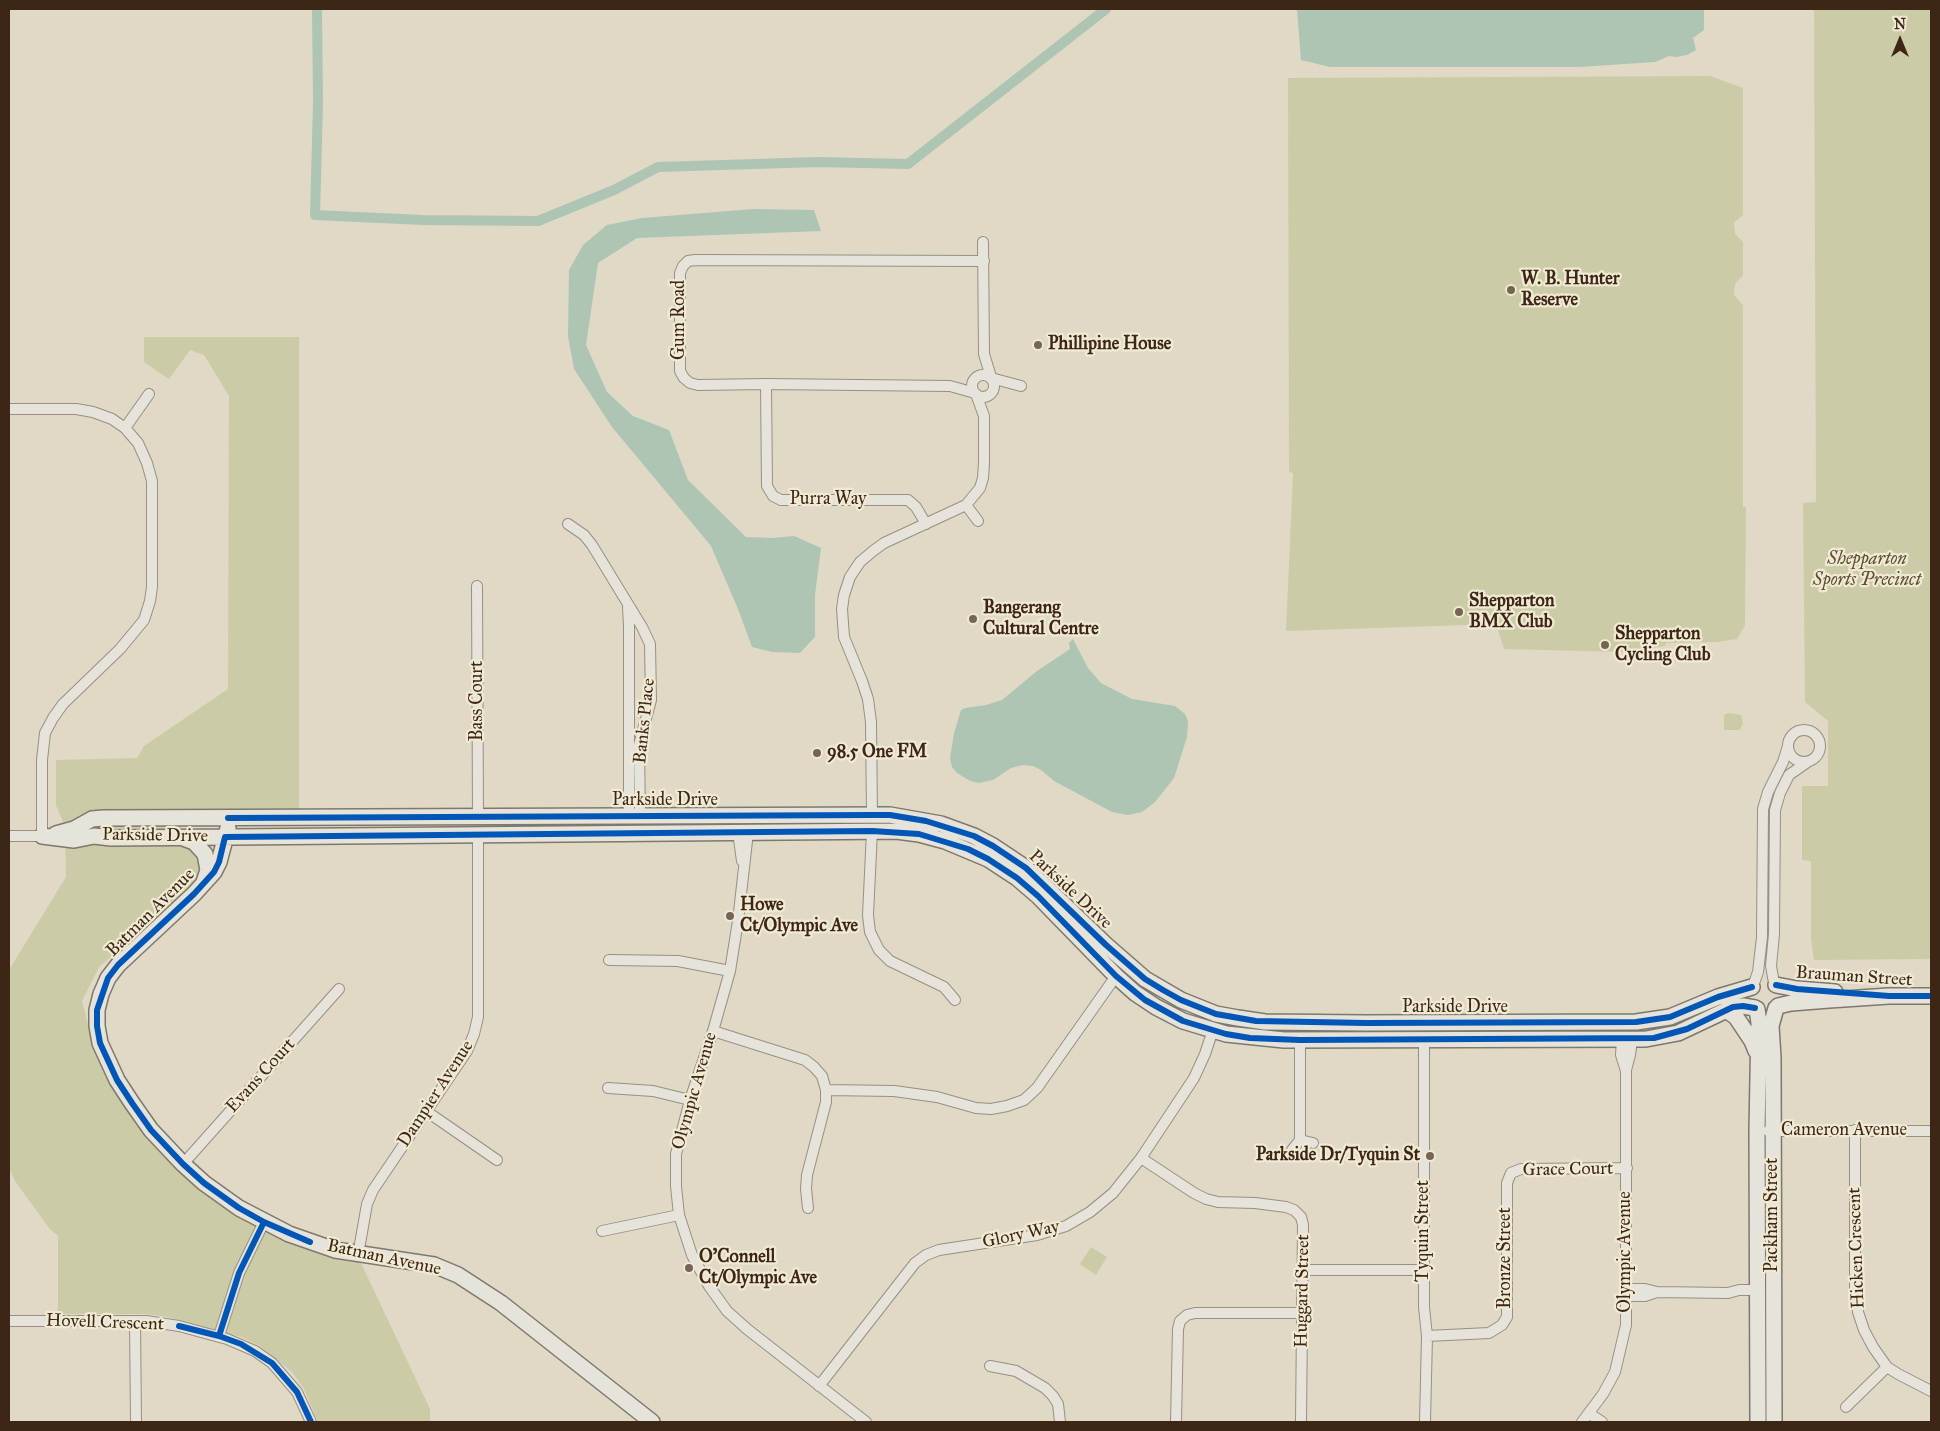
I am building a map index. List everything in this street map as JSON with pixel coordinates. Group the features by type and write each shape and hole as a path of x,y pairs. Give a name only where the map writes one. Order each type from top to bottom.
{"street":[{"path":"954,1000 944,987 890,961 879,950 870,932 868,915 872,831 871,722 868,699 844,637 842,624 843,602 850,577 860,562 884,543 966,505 980,488 983,478 984,416 994,386 984,354 983,242"},
{"name":"Gum Road","path":"975,393 950,386 690,384 680,371 680,273 688,261 695,260 984,261"},
{"path":"984,354 972,385 984,416"},
{"path":"975,378 984,374 991,378 1021,386 992,393 984,397 975,393"},
{"name":"Gum Road","path":"950,386 975,378"},
{"name":"Purra Way","path":"766,384 767,486 773,496 781,500 908,500 916,506 926,524"},
{"path":"125,428 149,394"},
{"path":"9,409 84,410 112,419 125,428 138,443 148,463 152,481 150,601 144,620 133,636 62,704 49,725 42,760 42,836"},
{"path":"966,505 978,520"},
{"name":"Banks Place","path":"568,524 589,540 642,627 650,644 651,700 634,752"},
{"name":"Bass Court","path":"477,586 478,817"},
{"name":"Banks Place","path":"626,602 629,626 629,723 634,752 635,816"},
{"path":"629,723 644,724"},
{"path":"1804,731 1812,733 1818,739 1820,747 1817,755 1790,775 1782,789 1775,810 1774,934 1771,966 1775,984 1781,995 1777,1007 1766,1012 1756,1008 1750,997 1758,972 1762,937 1763,809 1769,787 1783,762 1788,746 1789,740 1795,733 1804,731"},
{"path":"1788,746 1790,754 1795,760 1809,761"},
{"path":"742,815 743,832"},
{"path":"635,816 635,833"},
{"name":"Parkside Drive","path":"42,836 67,832 94,819 134,818 900,816 926,820 974,836 993,846 1026,868 1145,979 1175,997 1216,1014 1265,1022 1627,1023 1670,1017 1718,997 1753,987"},
{"path":"478,817 478,834"},
{"path":"134,818 174,825 217,825 228,834 234,823 248,818"},
{"name":"Parkside Drive","path":"9,836 42,836 74,840 94,836 111,838 182,837 228,834 872,831 919,834 960,846 988,859 1017,878 1038,896 1116,976 1135,993 1156,1007 1183,1021 1250,1038 1300,1040 1654,1038 1671,1035 1738,1006 1756,1008"},
{"name":"Olympic Avenue","path":"743,832 743,864 739,912 730,971 690,1100 676,1154 676,1186 679,1215 692,1255 709,1286 727,1311 747,1329 866,1422"},
{"name":"Batman Avenue","path":"228,834 230,854 224,869 211,883 198,890 118,965 108,978 101,994 97,1010 100,1043 117,1080 151,1130 204,1183 239,1208 264,1222 310,1242 358,1255 434,1265 458,1275 501,1303 652,1422"},
{"name":"Dampier Avenue","path":"358,1255 367,1204 373,1190 467,1051 474,1034 478,1017 478,834"},
{"name":"Batman Avenue","path":"182,837 194,842 205,854 207,873 198,890"},
{"path":"609,960 678,961 730,971"},
{"path":"826,1090 894,1091 937,1097 976,1108 991,1109 1024,1100 1037,1088 1126,962"},
{"path":"1753,987 1764,981 1775,984"},
{"name":"Brauman Street","path":"1775,984 1832,996 1931,996"},
{"name":"Evans Court","path":"183,1164 339,988"},
{"name":"Brauman Street","path":"1777,1007 1832,996"},
{"name":"Packham Street","path":"1774,1422 1774,1131 1771,1026 1777,1007"},
{"name":"Packham Street","path":"1756,1008 1759,1023 1757,1058 1758,1422"},
{"path":"1726,1010 1735,1015 1749,1035 1757,1058"},
{"path":"1213,1030 1216,1014"},
{"path":"1365,1040 1366,1023"},
{"path":"1424,1023 1424,1039"},
{"path":"1627,1023 1627,1039"},
{"name":"Glory Way","path":"819,1386 915,1263 926,1255 939,1250 1037,1235 1066,1226 1090,1212 1114,1193 1141,1158 1194,1078 1206,1054 1213,1030"},
{"path":"712,1031 804,1060 822,1076 826,1090 826,1102 807,1175 808,1208"},
{"name":"Tyquin Street","path":"1424,1039 1426,1422"},
{"name":"Olympic Avenue","path":"1582,1422 1590,1414 1615,1372 1626,1325 1626,1071 1630,1055 1627,1039"},
{"path":"1292,1150 1300,1140 1300,1040"},
{"path":"608,1088 653,1092 690,1100"},
{"path":"426,1111 497,1160"},
{"name":"Hicken Crescent","path":"1855,1130 1855,1289 1858,1312 1873,1348 1887,1366 1898,1374 1931,1391"},
{"name":"Cameron Avenue","path":"1757,1131 1931,1130"},
{"path":"1300,1140 1312,1143"},
{"name":"Huggard Street","path":"1141,1158 1206,1199 1218,1202 1273,1205 1294,1210 1301,1217 1303,1225 1302,1422"},
{"name":"Grace Court","path":"1511,1173 1521,1169 1626,1168"},
{"name":"Bronze Street","path":"1427,1336 1489,1333 1502,1325 1506,1317 1507,1183 1511,1173"},
{"path":"602,1231 679,1215"},
{"path":"219,1336 239,1273 264,1222"},
{"path":"1303,1270 1424,1270"},
{"path":"1627,1292 1645,1296 1657,1292 1728,1293 1739,1290 1773,1293"},
{"path":"1176,1422 1178,1329 1180,1321 1187,1315 1195,1313 1303,1313"},
{"name":"Hovell Crescent","path":"9,1321 135,1321 179,1326 219,1336 241,1344 272,1363 297,1392 311,1422"},
{"path":"135,1321 136,1422"},
{"path":"990,1366 1016,1371 1045,1388 1054,1396 1058,1404 1060,1422"},
{"path":"1846,1407 1887,1366"},
{"path":"1590,1414 1602,1422"}],"green space":[{"name":"Shepparton Sports Precinct","path":"1814,9 1931,9 1931,959 1814,960 1811,939 1811,861 1802,860 1802,786 1828,786 1828,721 1805,702 1803,503 1816,502"},
{"name":"W. B. Hunter Reserve","path":"1710,76 1743,88 1743,215 1734,223 1735,234 1743,242 1743,275 1735,284 1734,295 1743,305 1743,507 1746,507 1745,625 1737,639 1717,642 1666,643 1665,646 1626,652 1504,649 1496,624 1286,631 1293,473 1289,472 1288,78"},
{"path":"144,337 299,337 299,809 180,810 182,843 190,845 203,863 197,882 99,967 82,1001 94,1047 183,1173 310,1248 361,1263 430,1409 430,1422 318,1422 304,1389 292,1372 260,1346 241,1337 168,1317 145,1314 58,1314 58,1236 49,1228 15,1181 9,1168 9,970 66,877 65,827 56,805 56,760 137,758 144,746 228,689 229,396 204,355 190,350 169,379 144,362"},
{"path":"1728,713 1741,715 1743,723 1740,730 1724,730 1724,715"},
{"path":"1091,1247 1107,1257 1096,1275 1080,1264"}],"shaded area":[{"path":"1297,9 1704,9 1704,30 1693,38 1696,50 1687,55 1669,56 1655,62 1579,67 1330,67 1301,60"},
{"path":"753,209 814,210 821,231 637,238 598,263 586,345 607,392 633,416 669,430 688,480 746,537 772,538 794,536 821,548 815,595 815,637 800,653 772,652 752,647 711,546 612,427 574,369 568,336 569,270 583,245 607,225 642,218"},
{"path":"1073,639 1088,668 1101,683 1132,699 1175,706 1185,714 1188,721 1187,737 1174,778 1155,802 1142,812 1128,815 1112,812 1054,781 1033,766 1023,765 1011,768 993,780 979,783 970,781 957,773 952,767 950,758 954,733 961,710 1002,700 1037,671 1070,649 1069,643"}],"waterway":[{"path":"317,9 318,103 315,215 423,220 538,221 614,190 658,167 818,162 908,164 1106,9"}],"cycle path":[{"path":"228,818 890,815 926,821 974,836 1026,868 1106,945 1145,979 1163,990 1181,1000 1216,1014 1256,1021 1366,1023 1636,1022 1670,1017 1718,997 1752,987"},
{"path":"310,1242 264,1222 239,1208 204,1183 183,1164 151,1130 132,1103 117,1080 100,1043 97,1010 108,978 118,965 194,894 214,872 219,862 225,837 872,831 919,834 968,849 988,859 1017,878 1038,896 1116,976 1145,1000 1183,1021 1226,1034 1250,1038 1300,1040 1654,1038 1687,1029 1733,1007 1755,1008"},
{"path":"1776,985 1797,989 1889,996 1931,996"},
{"path":"219,1336 239,1273 264,1222"},
{"path":"179,1326 219,1336 241,1344 272,1363 297,1392 311,1422"}],"place":[{"name":"W. B. Hunter Reserve","path":"1511,290"},
{"name":"Phillipine House","path":"1038,345"},
{"name":"Shepparton BMX Club","path":"1459,612"},
{"name":"Bangerang Cultural Centre","path":"973,619"},
{"name":"Shepparton Cycling Club","path":"1605,645"},
{"name":"98.5 One FM","path":"817,753"},
{"name":"Howe Ct/Olympic Ave","path":"730,916"},
{"name":"Parkside Dr/Tyquin St","path":"1430,1156"},
{"name":"O'Connell Ct/Olympic Ave","path":"689,1268"}]}
